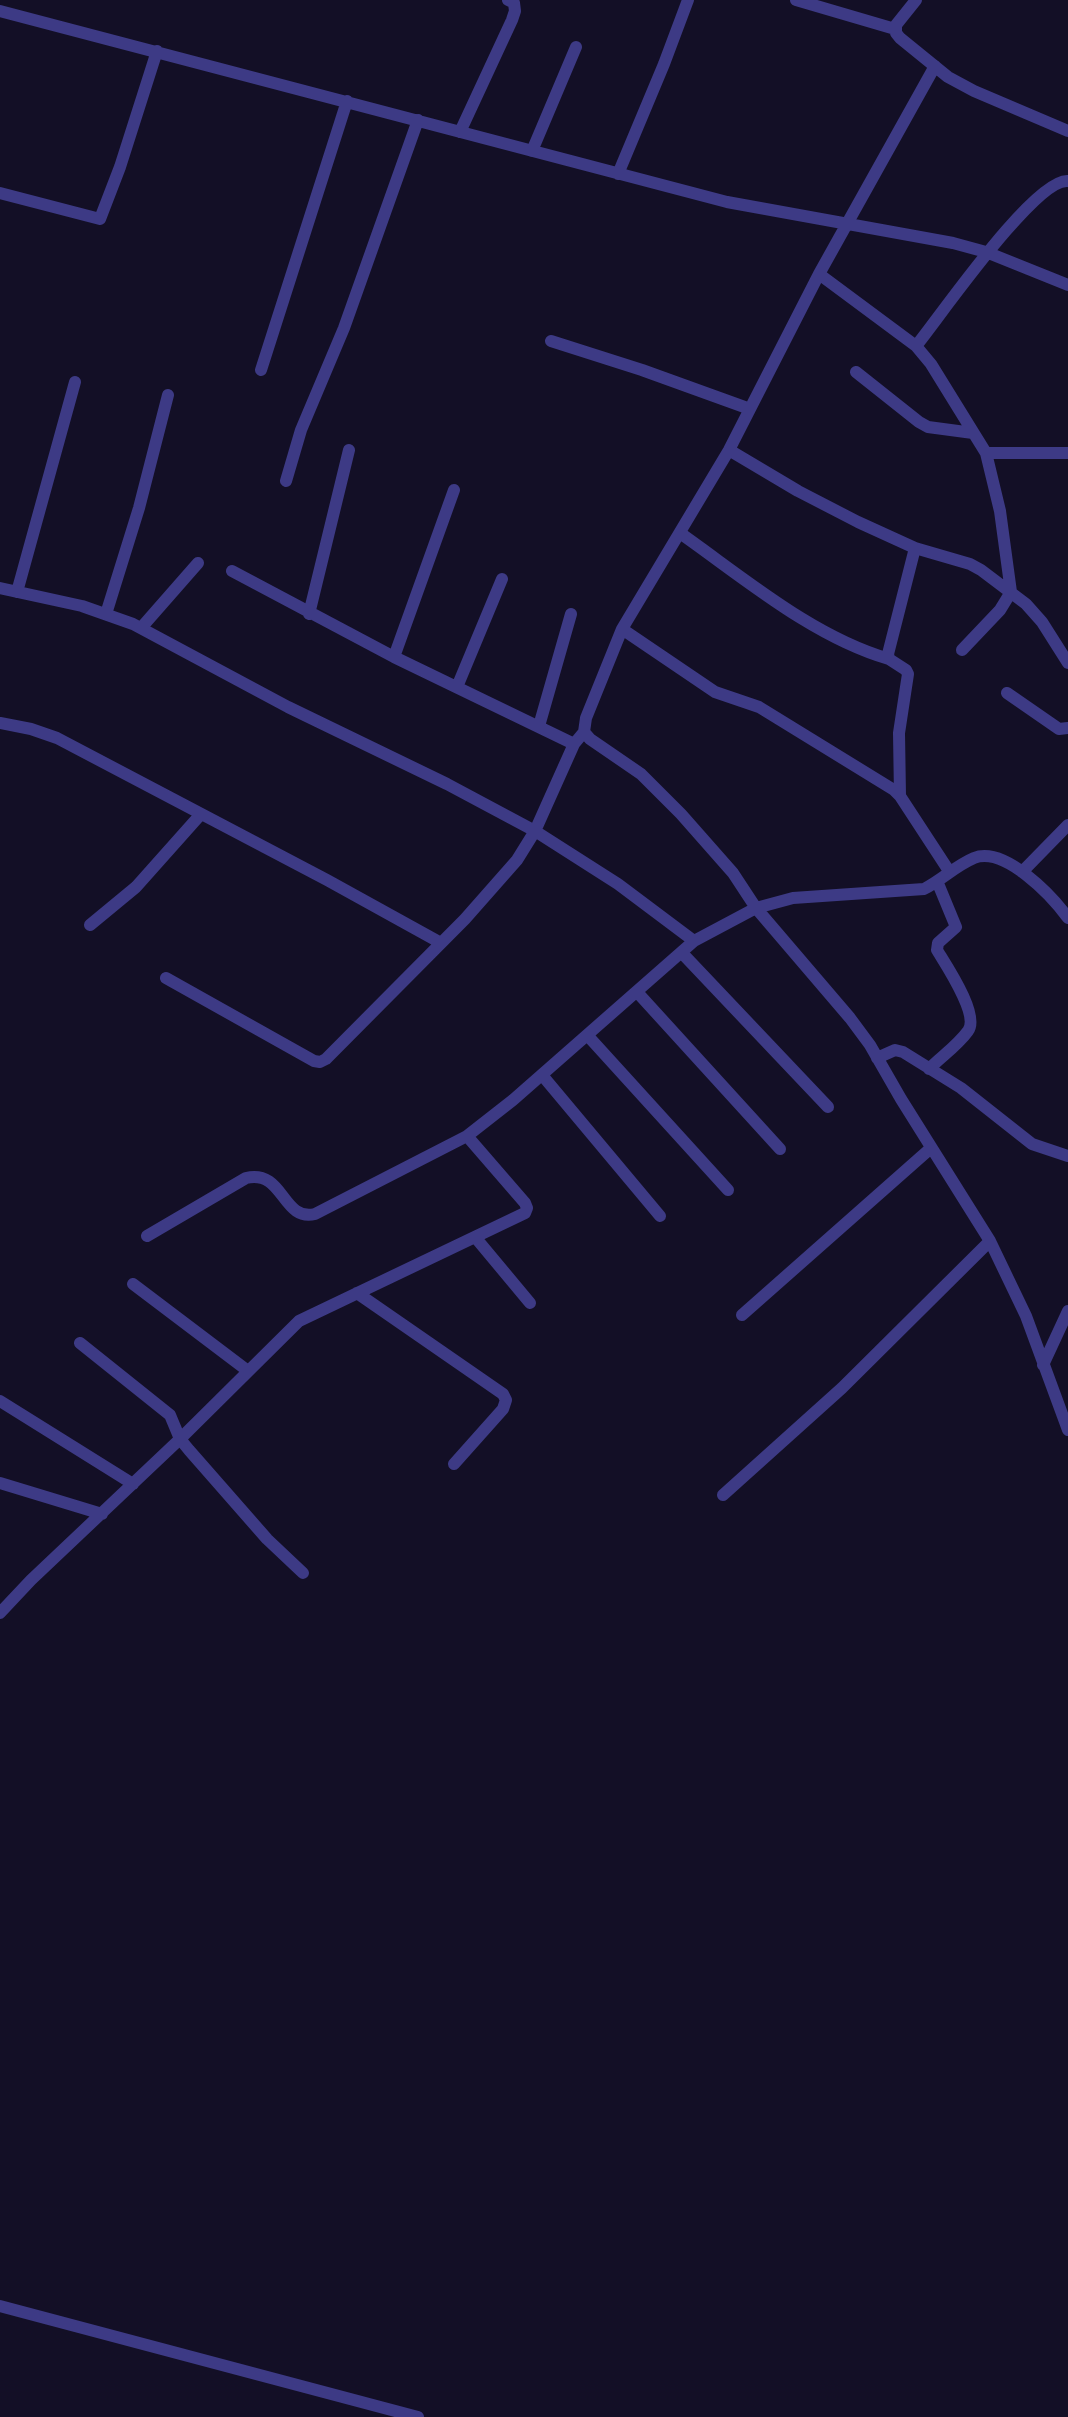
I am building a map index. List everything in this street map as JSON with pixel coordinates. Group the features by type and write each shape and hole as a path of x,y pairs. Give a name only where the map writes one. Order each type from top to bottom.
{"street":[{"path":"460,132 512,20 515,11 514,3 508,0"},
{"path":"618,174 688,0"},
{"path":"796,0 895,29 900,38 948,77 974,91 1068,131"},
{"path":"895,29 898,20 916,0"},
{"path":"0,11 727,202 953,243 986,252 1068,285"},
{"path":"532,151 576,47"},
{"path":"0,193 96,219 102,217 157,52"},
{"path":"166,978 314,1061 320,1062 326,1059 441,943 517,860 535,831 574,744 584,732 586,718 622,629 729,450 819,274 936,66"},
{"path":"261,370 347,101"},
{"path":"286,481 300,430 348,319 418,120"},
{"path":"916,346 986,252 1011,224 1053,186 1061,181 1068,182"},
{"path":"819,274 916,346 931,364 986,453 1000,511 1011,592 1000,610 962,650"},
{"path":"551,341 642,370 750,409"},
{"path":"856,372 928,427 973,433"},
{"path":"17,592 75,382"},
{"path":"106,614 139,508 168,395"},
{"path":"309,614 349,450"},
{"path":"729,450 798,491 915,548 970,564 1011,592 1042,622 1068,664"},
{"path":"986,453 1068,452"},
{"path":"394,657 454,490"},
{"path":"680,532 758,591 858,648 889,659 906,670 908,674 898,733 900,796"},
{"path":"889,659 889,650 915,548"},
{"path":"141,628 198,563"},
{"path":"232,571 309,614 394,657 574,744"},
{"path":"457,687 502,579"},
{"path":"0,588 82,606 141,628 288,707 447,784 535,831 618,884 694,941"},
{"path":"539,726 570,614"},
{"path":"622,629 715,692 759,706 900,796 950,871"},
{"path":"1007,693 1059,729 1068,728"},
{"path":"0,723 31,729 57,738 327,880 441,943"},
{"path":"584,732 590,739 657,788 733,873 756,908 850,1018 877,1058 990,1241 1026,1316 1068,1430"},
{"path":"90,925 141,882 202,814"},
{"path":"1022,872 1068,825"},
{"path":"148,1236 246,1178 259,1176 267,1179 299,1213 307,1216 314,1214 468,1136 588,1036 694,941 756,908 793,898 924,889 950,871 982,857 1006,864 1022,872 1053,898 1068,918"},
{"path":"929,1068 968,1031 971,1022 963,996 937,950 938,943 956,927 937,881"},
{"path":"682,952 828,1107"},
{"path":"637,992 780,1148"},
{"path":"588,1036 728,1190"},
{"path":"877,1058 899,1050 961,1088 1027,1141 1068,1156"},
{"path":"542,1075 660,1216"},
{"path":"0,1613 31,1580 180,1439 299,1321 525,1213 527,1208 525,1203 468,1136"},
{"path":"742,1315 931,1148"},
{"path":"476,1237 530,1303"},
{"path":"723,1495 842,1388 990,1241"},
{"path":"133,1284 248,1371"},
{"path":"356,1293 503,1394 506,1400 503,1409 454,1464"},
{"path":"1043,1365 1068,1311"},
{"path":"80,1343 170,1415 180,1439 267,1539 304,1573"},
{"path":"0,1401 133,1484"},
{"path":"0,1482 102,1514"},
{"path":"0,2306 418,2417"}]}
